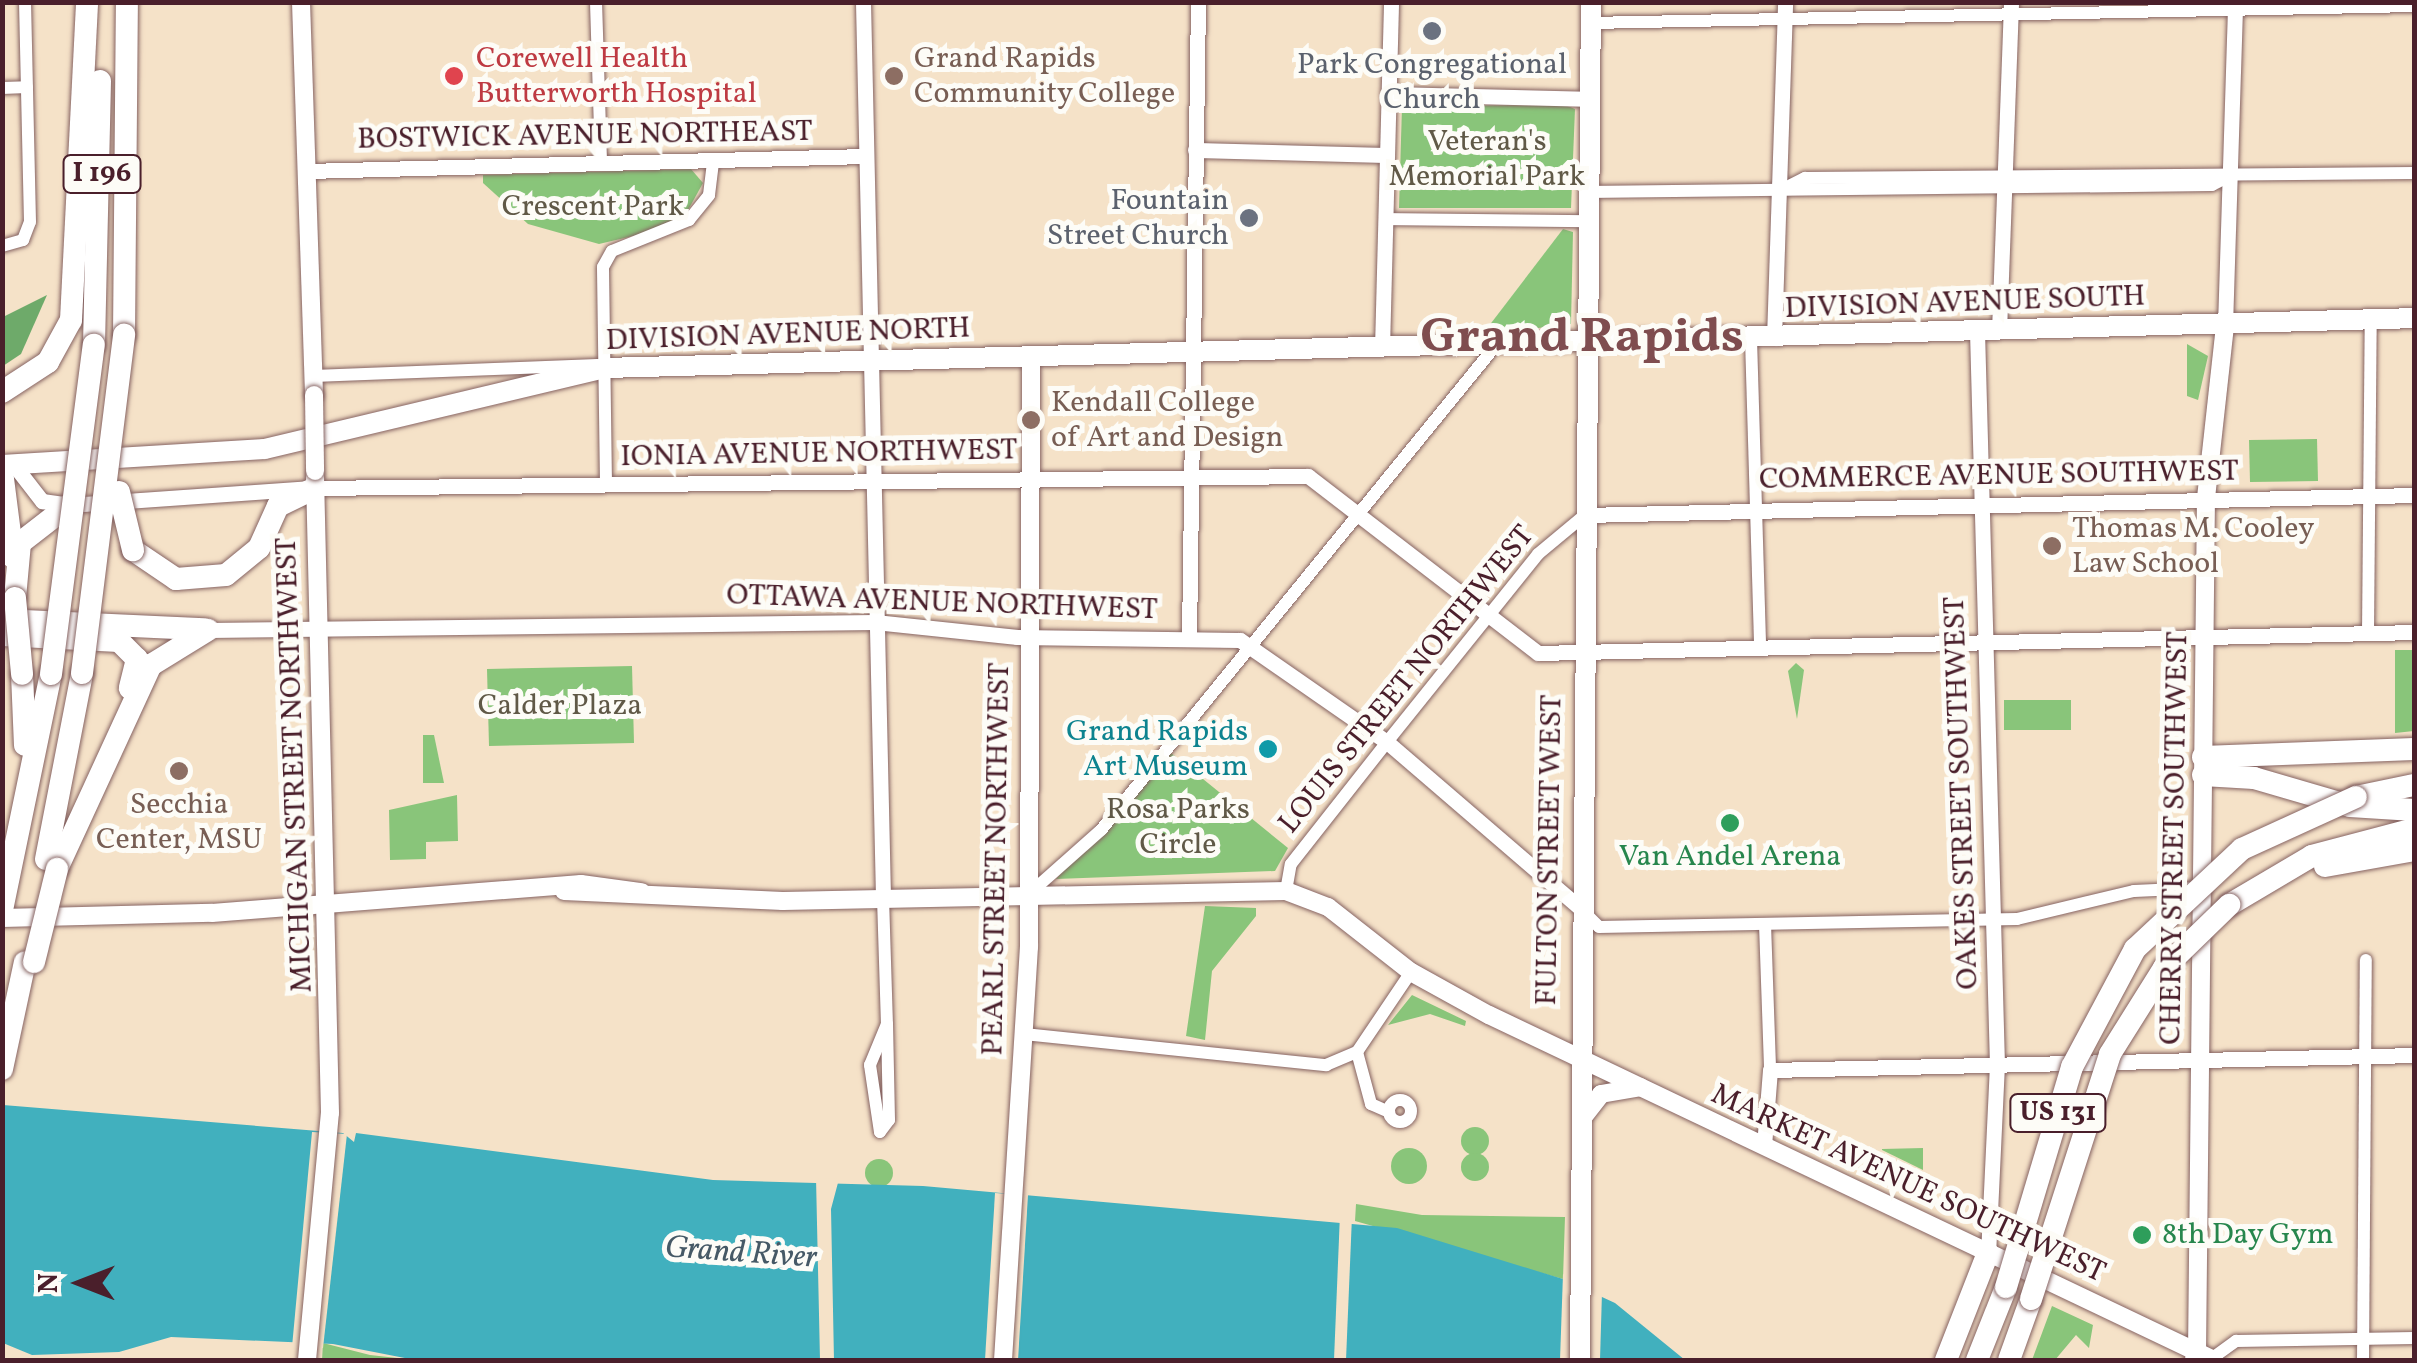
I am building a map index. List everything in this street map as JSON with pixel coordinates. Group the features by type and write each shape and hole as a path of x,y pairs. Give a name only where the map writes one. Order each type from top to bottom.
{"highway":[{"path":"2,392 48,362 71,320 87,2"},
{"name":"I 196","path":"2,910 51,674 94,345 98,2"},
{"name":"I 196","path":"48,867 112,475 124,335 127,2"},
{"path":"6,467 28,781"},
{"path":"112,475 134,550 176,579 226,576 259,548 278,506 315,480"},
{"path":"14,564 32,527 68,504"},
{"path":"2,620 208,630"},
{"path":"3,1067 48,867 95,785 155,658 208,630"},
{"path":"2,635 111,640 134,652 134,678 95,785"},
{"path":"2203,766 2414,749"},
{"path":"2203,766 2350,806 2414,810"},
{"name":"US 131","path":"1977,1360 2006,1287 2072,1067 2135,949 2242,849 2356,797 2414,785"},
{"path":"2356,797 2414,795"},
{"name":"US 131","path":"2008,1360 2032,1299 2110,1054 2164,968 2229,905 2312,856 2414,829"},
{"path":"2229,905 2328,866 2414,850"},
{"path":"1946,1360 1988,1253"}],"main road":[{"name":"MICHIGAN STREET NORTHWEST","path":"301,2 327,898 329,1133 308,1356"},
{"name":"FULTON STREET WEST","path":"1580,1360 1583,1276 1579,907 1585,221 1591,13"},
{"name":"DIVISION AVENUE SOUTH","path":"2370,324 2414,318"},
{"name":"DIVISION AVENUE SOUTH","path":"1586,340 2225,326 2414,326"},
{"name":"CHERRY STREET SOUTHWEST","path":"2205,1358 2200,1058 2206,498 2225,326"},
{"name":"DIVISION AVENUE NORTH","path":"6,467 265,449 605,368 1586,340"},
{"name":"PEARL STREET NORTHWEST","path":"1002,1360 1030,893 1031,358"},
{"path":"2,918 212,913 327,898 564,891 882,898 1286,890"},
{"name":"MARKET AVENUE SOUTHWEST","path":"1286,890 1337,913 1411,972 1578,1058 2205,1358"},
{"path":"1581,1120 1601,1094 1641,1087"}],"street":[{"path":"2,246 23,240 25,2"},
{"path":"596,2 601,163"},
{"path":"863,2 887,1024 888,1120 880,1132 870,1064 887,1024"},
{"path":"1190,637 1198,2"},
{"path":"1382,348 1391,2"},
{"path":"2225,326 2235,6"},
{"path":"1591,13 2414,6"},
{"name":"OAKES STREET SOUTHWEST","path":"1988,1253 1997,1217 1997,1064 1981,504 1988,331 2004,182 2011,8"},
{"path":"1774,338 1785,10"},
{"path":"2,88 27,87"},
{"path":"1388,94 1588,99"},
{"path":"1195,150 1386,155"},
{"name":"BOSTWICK AVENUE NORTHEAST","path":"306,171 865,156"},
{"path":"606,484 606,258 689,220 709,196 713,160"},
{"path":"1586,192 1779,192 2004,182 2212,185 2230,176 2414,173"},
{"path":"1385,219 1585,221"},
{"path":"2368,633 2370,324"},
{"path":"1751,339 1760,647"},
{"path":"1030,893 1101,830 1256,646 1497,344"},
{"path":"314,386 605,368"},
{"path":"6,467 42,502 68,504"},
{"name":"IONIA AVENUE NORTHWEST","path":"68,504 315,480 606,484 1308,476 1526,650 2414,632"},
{"name":"COMMERCE AVENUE SOUTHWEST","path":"1585,515 2414,495"},
{"name":"LOUIS STREET NORTHWEST","path":"1286,890 1291,864 1386,742 1567,522 1585,515"},
{"name":"OTTAWA AVENUE NORTHWEST","path":"208,630 876,622 1029,638 1190,637 1256,646 1386,742 1579,907"},
{"path":"1579,907 1599,927 1993,920 2057,916 2134,891 2202,888"},
{"path":"1764,924 1770,1070 1764,1146"},
{"path":"2363,1360 2366,960"},
{"path":"1024,1034 1308,1066 1357,1052 1411,972"},
{"path":"1357,1052 1371,1104 1389,1112"},
{"path":"1770,1070 2414,1054"},
{"path":"2205,1358 2236,1340 2414,1338"}],"green space":[{"name":"Veteran's Memorial Park","path":"1565,105 1575,109 1571,208 1399,208 1402,106"},
{"name":"Crescent Park","path":"691,169 703,183 687,212 667,228 599,244 528,224 483,183 483,175"},
{"path":"1563,229 1573,232 1571,324 1482,335"},
{"path":"47,295 21,354 3,366 3,317"},
{"path":"2187,344 2208,356 2198,400 2187,396"},
{"path":"2317,439 2318,481 2250,482 2249,440"},
{"path":"2395,650 2414,650 2414,731 2395,733"},
{"path":"1796,663 1804,670 1797,719 1788,671"},
{"name":"Calder Plaza","path":"632,666 634,743 489,746 487,669"},
{"path":"2004,700 2071,700 2071,730 2004,730"},
{"path":"423,735 434,735 444,783 423,783"},
{"name":"Rosa Parks Circle","path":"1171,753 1288,848 1275,871 1056,879"},
{"path":"457,795 458,841 426,842 426,859 390,860 389,810"},
{"path":"1205,906 1256,908 1256,916 1212,971 1205,1040 1186,1036"},
{"path":"1412,995 1466,1021 1465,1026 1430,1014 1388,1025"},
{"path":"1475,1127 1485,1131 1489,1141 1485,1151 1475,1155 1465,1151 1461,1141 1465,1131"},
{"path":"1409,1148 1422,1153 1427,1166 1422,1179 1409,1184 1396,1179 1391,1166 1396,1153"},
{"path":"1923,1148 1923,1170 1882,1150 1882,1149"},
{"path":"1475,1153 1485,1157 1489,1167 1485,1177 1475,1181 1465,1177 1461,1167 1465,1157"},
{"path":"879,1159 889,1163 893,1173 889,1183 879,1187 869,1183 865,1173 869,1163"},
{"path":"1356,1204 1422,1215 1565,1217 1563,1279 1355,1221"},
{"path":"2052,1306 2093,1325 2089,1348 2076,1335 2055,1360 2032,1360"},
{"path":"323,1343 370,1355 415,1360 322,1360"}],"water":[{"name":"Grand River","path":"3,1105 343,1133 354,1142 356,1133 713,1180 923,1186 1397,1228 1563,1279 1615,1303 1685,1360 415,1360 333,1344 171,1337 119,1352 32,1355 3,1343"}],"pier":[{"path":"312,1132 347,1134 323,1348 292,1347"},
{"path":"816,1178 839,1179 831,1209 834,1360 820,1360"},
{"path":"995,1193 1028,1195 1018,1360 985,1360"},
{"path":"1340,1214 1352,1216 1346,1360 1334,1360"},
{"path":"1563,1274 1602,1292 1600,1360 1560,1360"}],"place":[{"name":"Park Congregational Church","path":"1432,31"},
{"name":"Corewell Health Butterworth Hospital","path":"454,76"},
{"name":"Grand Rapids Community College","path":"894,76"},
{"name":"Fountain Street Church","path":"1249,218"},
{"name":"Kendall College of Art and Design","path":"1031,420"},
{"name":"Thomas M. Cooley Law School","path":"2052,546"},
{"name":"Grand Rapids Art Museum","path":"1268,749"},
{"name":"Secchia Center, MSU","path":"179,771"},
{"name":"Van Andel Arena","path":"1730,823"},
{"name":"8th Day Gym","path":"2142,1235"}],"district":[{"name":"Grand Rapids","path":"1582,339"}]}
